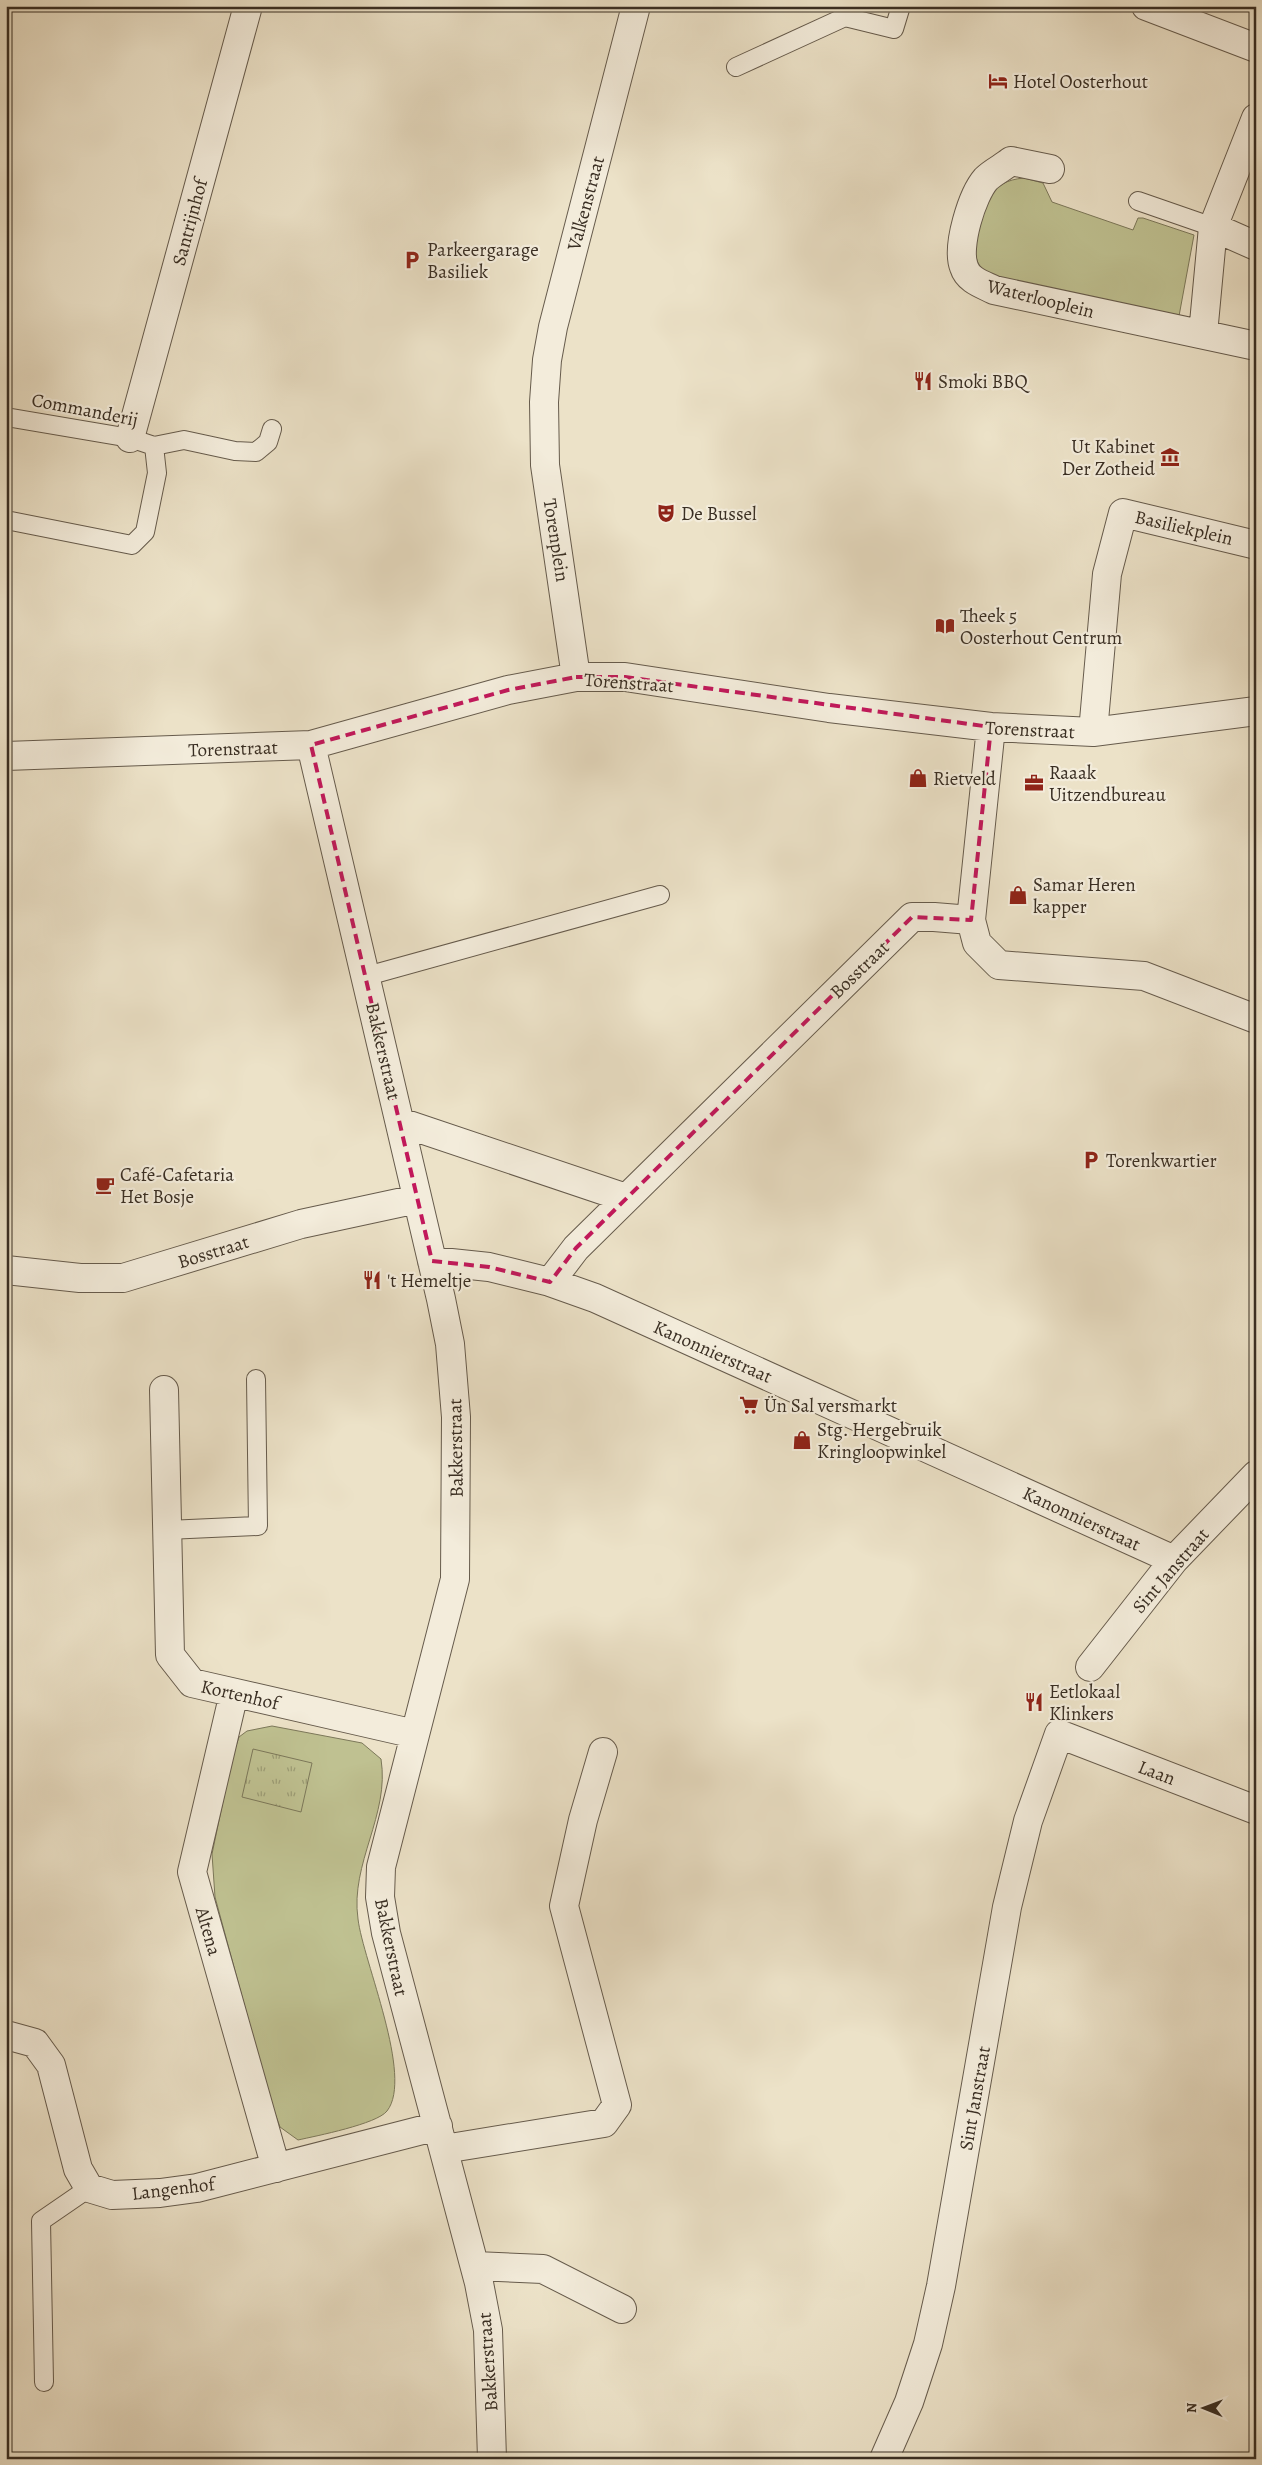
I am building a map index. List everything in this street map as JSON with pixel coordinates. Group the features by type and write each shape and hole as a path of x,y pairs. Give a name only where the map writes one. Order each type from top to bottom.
{"street":[{"name":"Santrijnhof","path":"142,442 248,6"},
{"name":"Valkenstraat","path":"544,402 547,360 553,326 636,6"},
{"path":"1146,6 1256,48"},
{"path":"1203,334 1214,227 1256,118"},
{"name":"Waterlooplein","path":"1050,169 1011,161 986,180 970,208 962,253 964,268 973,280 994,290 1256,346"},
{"path":"1214,227 1256,246"},
{"name":"Torenplein","path":"544,402 545,465 576,677"},
{"name":"Basiliekplein","path":"1093,732 1108,574 1123,513 1256,545"},
{"name":"Torenstraat","path":"6,756 311,745 508,690 576,677 625,677 829,708 991,727 1093,732 1256,711"},
{"path":"991,727 971,920 978,943 999,965 1144,976 1256,1018"},
{"name":"Bakkerstraat","path":"311,745 367,976 450,1344 456,1417 455,1579 381,1867 380,1897 386,1933 475,2266 488,2330 492,2459"},
{"name":"Bosstraat","path":"550,1282 576,1248 912,918 934,917 971,920"},
{"path":"400,1122 626,1198"},
{"name":"Bosstraat","path":"6,1270 80,1278 123,1278 301,1224 417,1199"},
{"path":"432,1262 489,1267 550,1282"},
{"name":"Kanonnierstraat","path":"550,1282 595,1298 1174,1560"},
{"name":"Kortenhof","path":"164,1390 170,1655 192,1683 416,1734"},
{"name":"Sint Janstraat","path":"1090,1666 1174,1560 1255,1477"},
{"name":"Altena","path":"234,1693 192,1872 276,2168"},
{"name":"Sint Janstraat","path":"884,2459 909,2402 928,2344 1007,1907 1028,1821 1059,1734"},
{"name":"Laan","path":"1059,1734 1256,1810"},
{"path":"441,2138 604,2123 617,2105 564,1906 583,1820 603,1752"},
{"path":"6,2035 35,2043 51,2065 78,2169 89,2188"},
{"name":"Langenhof","path":"89,2188 112,2195 197,2188 276,2168 441,2138"},
{"path":"475,2266 543,2269 622,2309"}],"lane":[{"path":"736,67 845,17 894,29 901,6"},
{"path":"1138,201 1214,227"},
{"name":"Commanderij","path":"6,417 142,442 184,440 235,451 256,452 268,442 272,429"},
{"name":"Commanderij","path":"6,520 132,545 145,532 157,473 142,442"},
{"path":"367,976 660,895"},
{"path":"167,1530 258,1526 256,1379"},
{"path":"44,2382 41,2221 89,2188"}],"highlighted area":[{"path":"576,677 625,677 991,727 971,920 912,917 576,1248 550,1282 489,1267 432,1261 311,745 508,690"}],"green space":[{"path":"1024,178 1043,183 1052,202 1133,230 1138,218 1143,218 1194,235 1179,316 992,277 983,270 978,263 975,250 982,213 986,204 995,189 1012,180"},
{"path":"272,1726 362,1743 381,1759 382,1780 380,1800 359,1878 357,1898 358,1919 362,1938 391,2046 395,2073 394,2095 387,2111 381,2116 346,2129 298,2140 280,2127 270,2100 215,1897 212,1854 232,1758 239,1737 247,1731"},
{"path":"253,1749 312,1763 301,1812 242,1797"}],"place":[{"name":"Hotel Oosterhout","path":"998,81"},
{"name":"Parkeergarage Basiliek","path":"412,260"},
{"name":"Smoki BBQ","path":"923,381"},
{"name":"Ut Kabinet Der Zotheid","path":"1170,457"},
{"name":"De Bussel","path":"666,513"},
{"name":"Theek 5 Oosterhout Centrum","path":"945,626"},
{"name":"Rietveld","path":"918,778"},
{"name":"Raaak Uitzendbureau","path":"1034,783"},
{"name":"Samar Heren kapper","path":"1018,895"},
{"name":"Torenkwartier","path":"1091,1160"},
{"name":"Café-Cafetaria Het Bosje","path":"105,1185"},
{"name":"'t Hemeltje","path":"372,1280"},
{"name":"Ün Sal versmarkt","path":"749,1405"},
{"name":"Stg. Hergebruik Kringloopwinkel","path":"802,1440"},
{"name":"Eetlokaal Klinkers","path":"1034,1702"}]}
